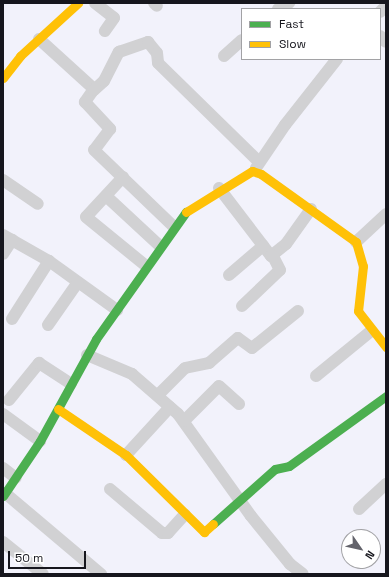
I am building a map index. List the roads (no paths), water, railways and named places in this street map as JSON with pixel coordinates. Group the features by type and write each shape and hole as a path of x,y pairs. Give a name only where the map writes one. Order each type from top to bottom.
{"street":[{"path":"3,78 39,39 78,3"},
{"path":"95,3 114,18 105,31"},
{"path":"280,8 290,3"},
{"path":"39,39 94,90"},
{"path":"224,56 241,41"},
{"path":"173,226 94,150 110,127 85,102 94,90 104,81 118,52 148,42 157,52 158,63 257,167 356,242 363,266 358,312 371,331 385,344"},
{"path":"101,574 4,495 40,441 87,355 173,226 190,207 219,188 257,167 336,60"},
{"path":"123,177 87,218 146,266"},
{"path":"3,180 38,204"},
{"path":"219,188 263,246 273,256 280,270 242,306"},
{"path":"106,196 160,246"},
{"path":"273,256 286,244 311,209"},
{"path":"356,242 386,214"},
{"path":"3,254 8,237 49,261 117,310"},
{"path":"229,275 263,246"},
{"path":"12,319 49,261"},
{"path":"48,325 78,282"},
{"path":"158,395 185,368 209,363 239,338 252,348 298,311"},
{"path":"316,376 371,331"},
{"path":"87,355 132,374 158,395 184,421 287,569 303,574"},
{"path":"5,401 39,363 71,384"},
{"path":"184,421 219,386 239,404"},
{"path":"58,409 126,455 202,532 207,532 241,503 275,469 289,466 386,396"},
{"path":"126,455 170,407"},
{"path":"3,414 40,441"},
{"path":"3,468 16,478"},
{"path":"359,509 386,484"},
{"path":"110,489 162,534 168,533 185,514"},
{"path":"3,542 43,574"}]}
